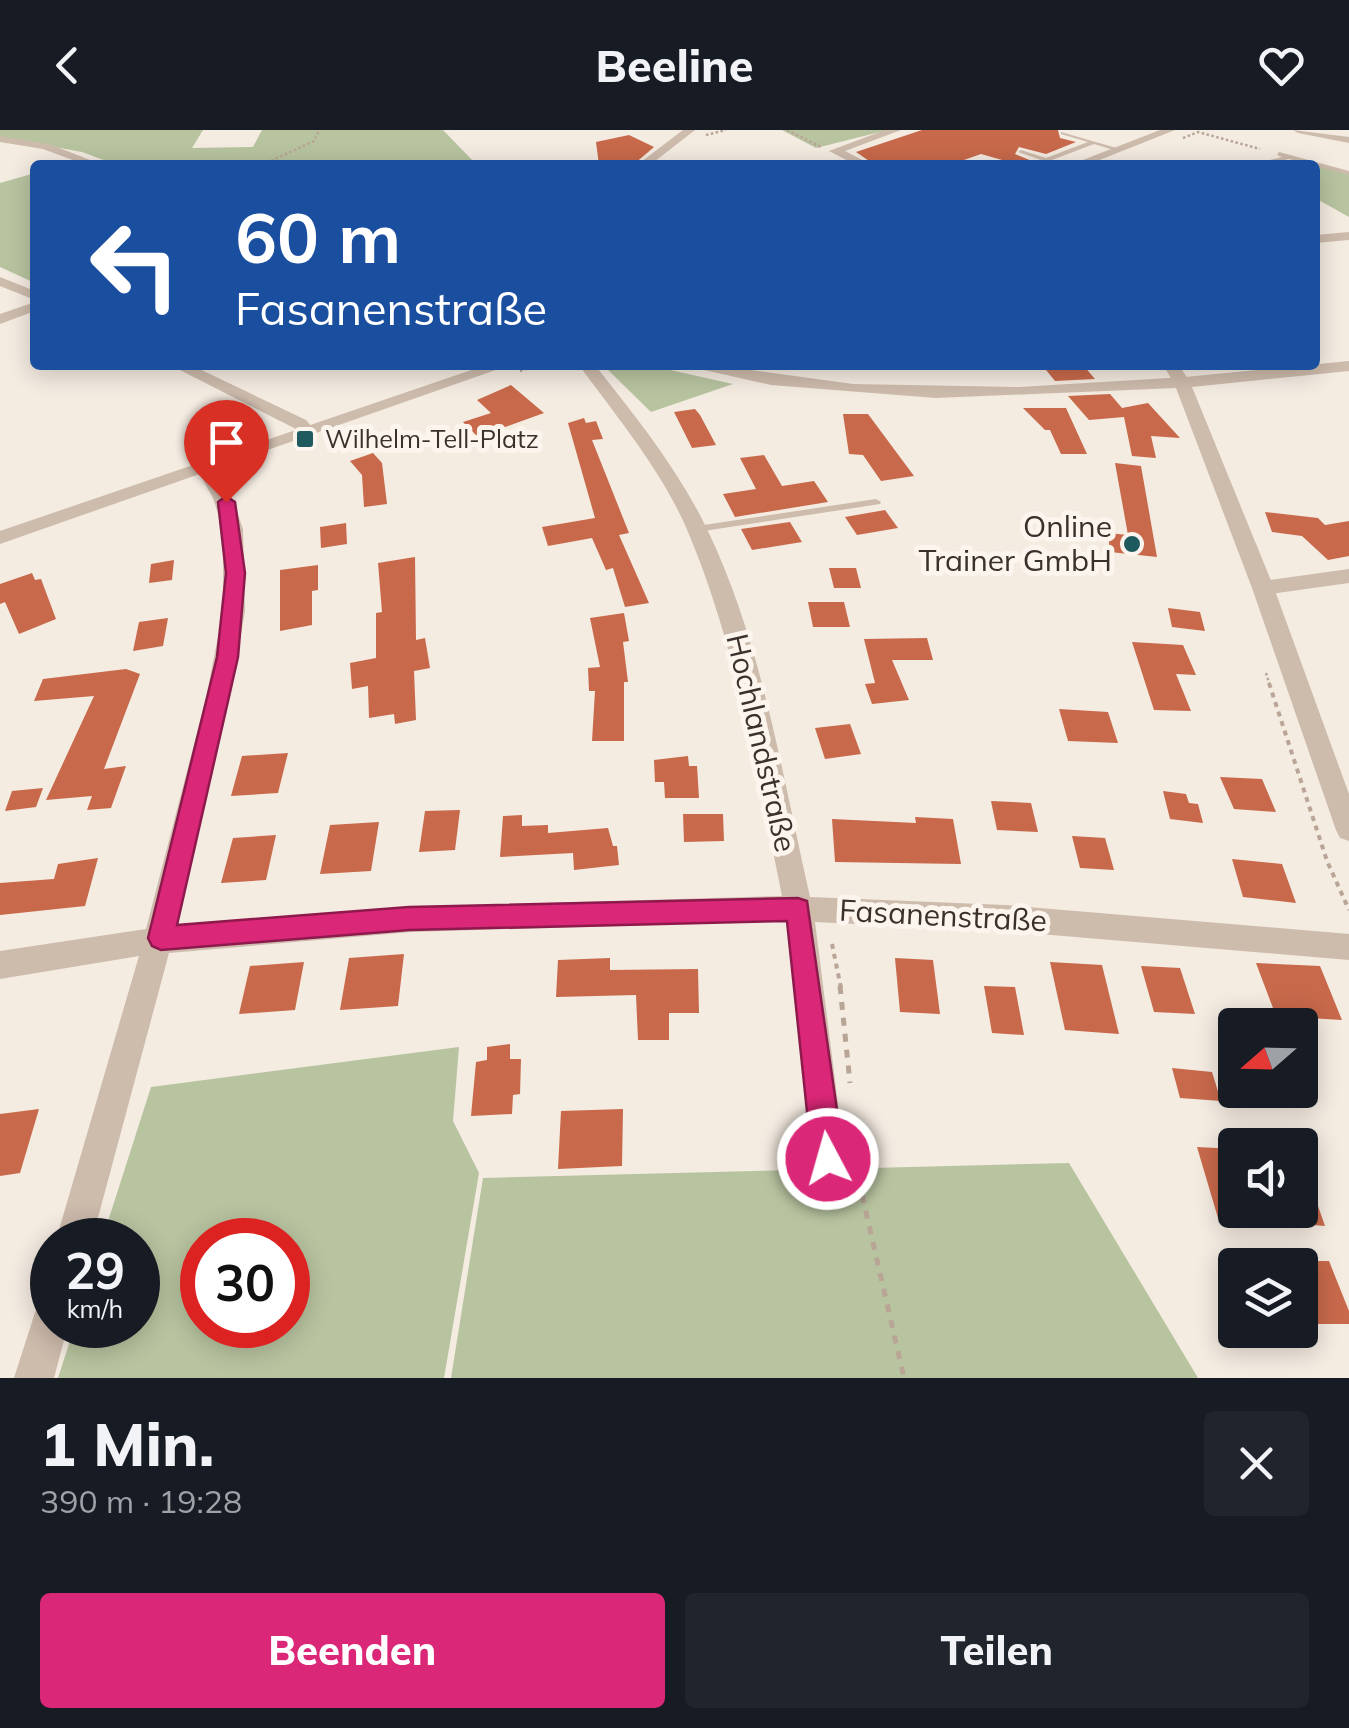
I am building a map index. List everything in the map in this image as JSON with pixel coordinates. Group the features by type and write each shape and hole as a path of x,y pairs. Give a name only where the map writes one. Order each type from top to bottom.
{"street":[{"path":"648,160 690,130"},
{"path":"835,151 896,130"},
{"path":"1298,130 1349,140"},
{"path":"1090,160 1118,156 1162,131"},
{"path":"0,139 45,146 83,160"},
{"path":"835,151 855,160"},
{"path":"1320,239 1349,236"},
{"path":"0,280 30,294"},
{"path":"0,318 30,308"},
{"path":"1320,367 1349,366"},
{"path":"188,370 308,432"},
{"path":"0,538 488,370"},
{"name":"Hochlandstraße","path":"591,370 651,448 697,529 730,612 756,710 798,909 828,1159"},
{"path":"718,370 792,383 900,390 1044,391 1177,374 1263,370"},
{"path":"1177,374 1263,588 1349,830"},
{"path":"80,1218 161,938 227,657 236,598 236,548 226,502 205,468"},
{"path":"1263,588 1349,576"},
{"name":"Fasanenstraße","path":"0,965 161,938 409,918 798,909 1050,921 1349,947"},
{"path":"34,1378 42,1348"}],"lane":[{"path":"1063,133 1094,142 1118,156"},
{"path":"1021,152 1046,160 1094,142"},
{"path":"1279,154 1300,160"},
{"path":"1281,160 1292,158"},
{"path":"1320,165 1349,173"},
{"path":"697,529 876,502"}],"path":[{"path":"273,160 314,141 320,130"},
{"path":"711,130 716,132"},
{"path":"787,130 835,151"},
{"path":"1198,132 1279,154"},
{"path":"825,1126 858,1168 904,1378"}],"green space":[{"path":"0,130 203,130 192,148 253,147 262,130 443,130 472,160 104,160 82,152 0,137"},
{"path":"782,130 888,130 816,148"},
{"path":"1320,166 1349,174 1349,217 1320,201"},
{"path":"30,174 30,281 0,267 0,183"},
{"name":"Wilhelm-Tell-Platz","path":"608,370 670,370 733,384 651,412"},
{"path":"459,1047 453,1121 479,1173 444,1378 58,1378 68,1348 160,1348 160,1218 109,1218 151,1087"},
{"path":"1069,1163 1198,1378 451,1378 483,1178"}],"building":[{"path":"922,130 1058,130 1060,138 1076,142 1046,154 1019,147 1015,154 1030,160 1002,160 981,154 964,160 868,160 856,152"},
{"path":"629,135 654,147 639,160 598,160 596,142"},
{"path":"1046,370 1087,370 1095,379 1055,381"},
{"path":"511,385 544,413 478,437 463,422 491,413 477,400"},
{"path":"1110,394 1122,408 1148,403 1180,438 1151,436 1156,458 1132,456 1124,417 1089,420 1068,396"},
{"path":"1023,408 1066,408 1087,454 1061,454 1050,430 1045,430"},
{"path":"695,409 716,445 692,448 674,412"},
{"path":"843,414 868,414 914,476 881,481 863,455 849,454"},
{"path":"584,418 586,423 596,421 603,439 592,440 629,533 619,535 649,603 625,607 613,568 606,570 592,538 548,546 542,527 595,518 568,423"},
{"path":"211,421 231,431 208,443 187,433"},
{"path":"373,453 382,463 387,504 364,507 362,475 350,461"},
{"path":"764,455 782,486 814,481 828,502 735,517 723,494 756,489 740,458"},
{"path":"1115,463 1141,466 1157,557 1110,552 1108,533 1128,535"},
{"path":"885,510 898,528 857,535 845,517"},
{"path":"1265,512 1318,518 1325,525 1349,521 1349,556 1328,560 1302,536 1272,532"},
{"path":"790,522 802,542 752,550 741,529"},
{"path":"346,523 347,544 321,548 320,527"},
{"path":"415,557 416,640 425,638 430,668 414,671 416,720 395,724 394,714 369,718 368,686 352,689 350,663 376,658 376,613 382,612 378,563"},
{"path":"174,560 172,580 149,583 151,564"},
{"path":"318,565 318,590 312,591 312,625 280,631 280,570"},
{"path":"829,568 856,568 861,588 834,588"},
{"path":"32,573 35,580 41,579 56,619 19,634 5,602 0,604 0,584"},
{"path":"808,602 844,602 850,627 813,627"},
{"path":"1168,608 1200,612 1205,631 1172,627"},
{"path":"624,613 629,641 623,642 628,682 624,682 624,741 592,741 595,691 589,691 588,668 600,667 590,618"},
{"path":"168,618 163,646 133,651 139,622"},
{"path":"927,638 933,660 892,660 909,700 872,704 865,684 875,683 864,639"},
{"path":"1132,642 1183,645 1196,675 1176,674 1191,711 1154,710"},
{"path":"126,669 140,674 104,769 126,766 111,808 87,810 92,796 46,800 94,696 34,701 43,679"},
{"path":"1059,709 1108,712 1118,743 1068,741"},
{"path":"850,724 861,754 825,759 815,728"},
{"path":"288,753 278,793 231,796 242,756"},
{"path":"688,756 689,766 697,766 699,798 665,798 664,782 655,782 654,760"},
{"path":"1220,777 1262,779 1276,812 1234,809"},
{"path":"43,788 36,807 5,811 12,791"},
{"path":"1163,791 1186,794 1189,803 1198,804 1203,823 1170,819"},
{"path":"991,801 1031,803 1038,832 997,830"},
{"path":"460,810 455,850 419,852 425,811"},
{"path":"683,814 723,814 724,841 684,842"},
{"path":"522,815 522,826 548,825 548,833 608,828 613,846 617,846 619,865 574,870 573,853 500,857 503,816"},
{"path":"915,817 953,819 961,864 835,862 832,819 916,823"},
{"path":"379,822 371,871 320,874 330,825"},
{"path":"276,835 266,880 221,883 233,838"},
{"path":"1072,836 1105,838 1114,870 1080,868"},
{"path":"98,858 85,906 0,915 0,883 54,879 58,864"},
{"path":"1232,859 1282,864 1296,903 1243,897"},
{"path":"404,954 398,1006 340,1010 349,958"},
{"path":"610,958 610,970 698,969 699,1013 669,1013 669,1040 638,1040 636,995 556,997 558,960"},
{"path":"895,958 933,960 940,1014 900,1012"},
{"path":"304,962 295,1010 239,1014 250,966"},
{"path":"1050,962 1102,965 1119,1034 1065,1030"},
{"path":"1256,963 1320,966 1342,1020 1318,1019 1318,1008 1273,1008"},
{"path":"1141,966 1180,968 1195,1014 1154,1012"},
{"path":"984,986 1015,987 1024,1035 992,1033"},
{"path":"510,1044 510,1059 521,1059 520,1094 513,1095 512,1114 471,1116 476,1062 487,1060 487,1047"},
{"path":"1172,1068 1212,1072 1218,1101 1180,1098"},
{"path":"39,1109 20,1173 0,1176 0,1114"},
{"path":"623,1109 622,1166 558,1169 561,1111"},
{"path":"1197,1147 1218,1148 1218,1218"},
{"path":"1318,1206 1325,1226 1318,1225"},
{"path":"1318,1261 1329,1261 1349,1311 1349,1324 1318,1324"}],"place":[{"name":"Wilhelm-Tell-Platz","path":"305,439"},
{"name":"Online Trainer GmbH","path":"1132,544"}],"route":[{"path":"226,502 236,548 236,598 227,657 161,938 409,918 798,909 828,1159"}]}
